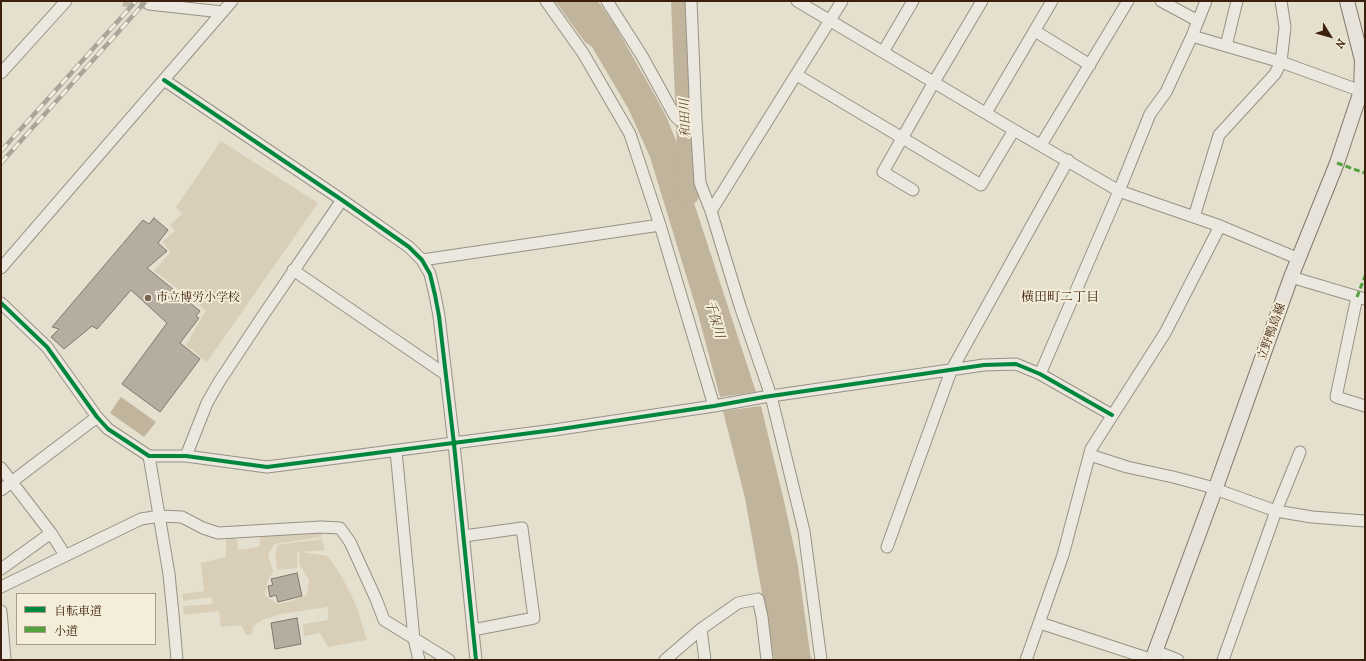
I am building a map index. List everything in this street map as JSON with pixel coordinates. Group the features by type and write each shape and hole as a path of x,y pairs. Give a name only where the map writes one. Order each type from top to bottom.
{"main road":[{"name":"立野鴨島線","path":"1154,657 1292,277 1337,163 1361,91 1362,60 1347,1"}],"street":[{"path":"1,73 66,1"},
{"path":"1,268 232,1"},
{"path":"546,1 583,53 630,134 716,406"},
{"path":"607,1 642,56 675,116 679,120 693,120"},
{"path":"691,1 693,120 700,183 711,211 767,396 804,531 821,660"},
{"path":"797,1 986,114 1068,160 1119,191 1220,226 1299,259"},
{"path":"711,211 842,1"},
{"path":"883,52 913,1"},
{"path":"913,190 883,172 982,1"},
{"path":"986,114 1052,1"},
{"path":"1041,145 1128,1"},
{"path":"1160,1 1198,21"},
{"path":"1040,374 1119,191 1150,114 1166,92 1192,36 1206,1"},
{"path":"1226,46 1237,1"},
{"path":"1194,217 1219,135 1275,74 1281,62 1285,27 1281,1"},
{"path":"149,4 222,12"},
{"path":"1035,31 1090,65"},
{"path":"1192,36 1281,62 1361,91"},
{"path":"797,75 981,186 1014,130"},
{"path":"164,80 409,247 422,260 430,274 435,295 454,444 476,660"},
{"path":"887,547 951,370 1068,160"},
{"path":"186,456 207,403 239,351 342,200"},
{"path":"422,260 660,225"},
{"path":"1026,660 1063,555 1091,449 1165,333 1220,226"},
{"path":"293,270 445,374"},
{"path":"1292,277 1361,298 1336,397 1365,406"},
{"path":"1,303 47,347 97,418 108,429 148,456 186,456 267,467 454,444 716,406 767,396 984,365 1016,364 1040,374 1112,415"},
{"path":"1,490 97,418"},
{"path":"396,451 414,639 419,660"},
{"path":"1223,660 1276,511 1300,452"},
{"path":"1090,455 1127,467 1207,486 1276,511 1312,517 1365,521"},
{"path":"148,456 160,516 173,614 177,660"},
{"path":"1,468 51,533 65,555"},
{"path":"1,587 141,519 160,516 182,517 203,528 218,533 322,527 340,528 350,542 384,620 449,660"},
{"path":"464,536 522,528 534,618 473,630"},
{"path":"1,569 51,533"},
{"path":"665,660 701,629 738,603 758,599 762,617 767,660"},
{"path":"1,611 2,638 5,660"},
{"path":"1040,622 1154,657 1178,660"},
{"path":"701,629 705,660"}],"shaded area":[{"path":"221,141 318,203 207,362 186,345 206,310 154,271 171,252 162,242 175,231 170,225 182,214 176,207"},
{"path":"319,529 323,533 321,537 275,544 268,554 273,572 268,580 265,595 277,604 292,601 307,595 309,580 299,563 300,552 297,553 297,568 277,570 275,553 278,545 322,539 325,550 301,552 328,556 343,579 356,605 367,640 328,647 320,633 304,636 303,624 328,620 328,607 281,614 262,620 253,626 252,634 246,635 241,625 221,627 219,611 184,615 183,606 213,604 211,597 183,601 182,594 204,591 201,563 226,557 226,539 236,536 238,550 259,547 261,535"}],"water":[{"name":"千保川","path":"555,1 597,1 601,5 614,24 653,92 666,116 679,147 684,148 687,166 695,194 692,197 756,392 720,397 698,314 650,157 628,108 592,47 585,42"},
{"path":"121,397 156,422 144,437 110,413"},
{"path":"761,406 798,566 811,660 774,660 745,498 723,411"}],"building":[{"path":"154,218 168,230 158,243 167,251 147,268 200,311 196,316 199,318 180,343 200,359 160,412 122,384 167,323 131,290 97,329 92,326 64,349 51,337 59,329 52,327 143,220 149,224"},
{"path":"297,573 302,596 278,602 276,595 270,597 268,586 273,585 271,579"},
{"path":"297,618 301,644 275,649 271,623"}],"waterway":[{"name":"和田川","path":"681,1 689,195"}],"tunnel":[{"path":"123,1 149,4"}],"railway":[{"path":"1,151 136,1"},
{"path":"1,163 146,1"}],"marked path":[{"path":"1337,163 1365,173"},
{"path":"1357,297 1365,276"}],"cycle path":[{"path":"164,80 409,247 422,260 430,274 439,316 454,444 476,660"},
{"path":"1,303 47,347 97,417 108,429 149,456 186,456 267,467 554,430 764,397 984,365 1016,364 1040,374 1112,415"}],"place":[{"name":"市立博労小学校","path":"148,298"}],"district":[{"name":"横田町二丁目","path":"1060,298"}]}
